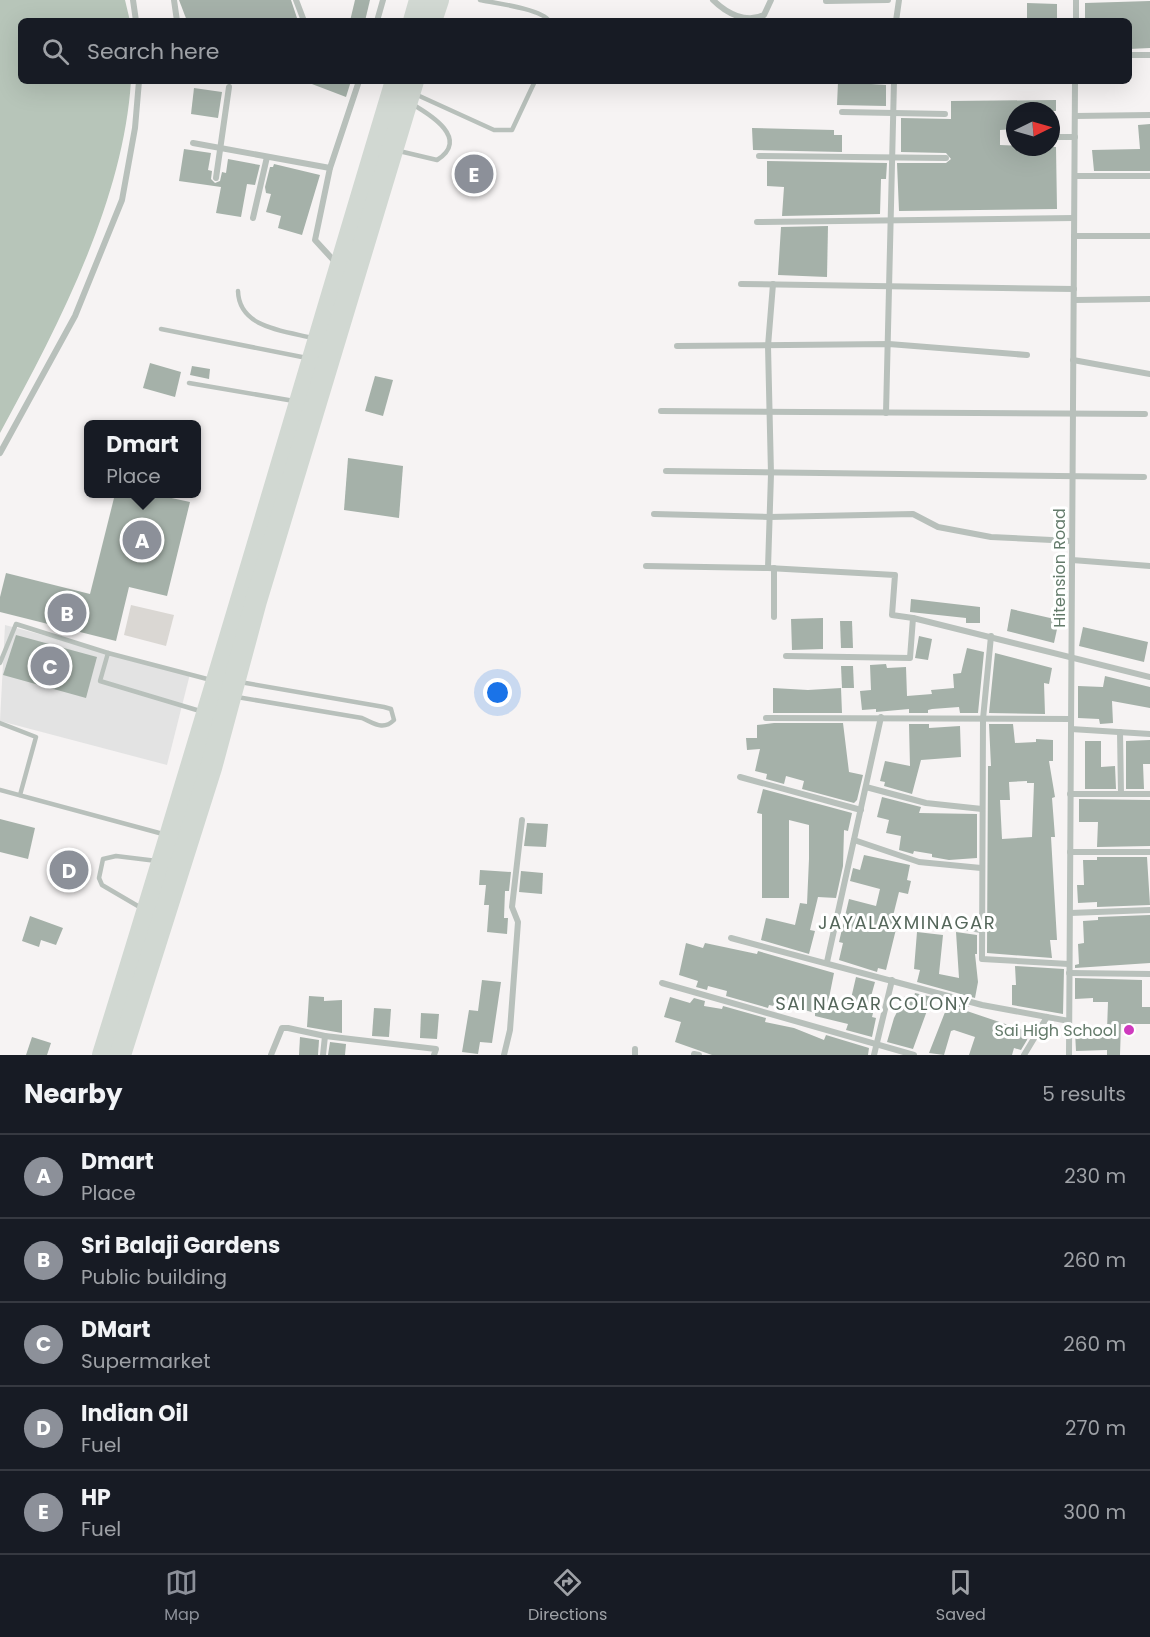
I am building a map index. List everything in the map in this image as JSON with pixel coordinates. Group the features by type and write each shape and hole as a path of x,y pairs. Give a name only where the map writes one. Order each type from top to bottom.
{"highway":[{"path":"415,18 420,0"},
{"path":"432,18 438,0"},
{"path":"103,1055 208,714 228,686 393,149 407,89"},
{"path":"120,1055 211,768 228,686 315,349 340,268 407,89"}],"street":[{"path":"133,0 136,18"},
{"path":"174,0 177,18"},
{"path":"296,0 303,18"},
{"path":"378,18 383,0"},
{"path":"712,0 723,11 751,18"},
{"path":"759,18 764,15 771,0"},
{"path":"826,1 888,0"},
{"path":"896,18 899,0"},
{"path":"1076,0 1076,18"},
{"path":"1132,55 1150,55"},
{"path":"0,453 75,316 122,200 135,128 140,84"},
{"path":"340,268 315,240 330,168 358,84"},
{"path":"886,413 891,286 894,84"},
{"name":"Hitension Road","path":"1069,1055 1075,84"},
{"path":"216,178 229,87"},
{"path":"842,112 945,114"},
{"path":"1075,116 1150,115"},
{"path":"1060,138 1075,137"},
{"path":"193,143 330,168"},
{"path":"759,156 946,158"},
{"path":"253,218 267,158"},
{"path":"1075,176 1150,176"},
{"path":"758,222 1074,218"},
{"path":"1074,236 1150,236"},
{"path":"741,284 1074,289"},
{"path":"773,284 768,346 771,474 769,517 774,617"},
{"path":"1074,300 1150,299"},
{"path":"677,346 889,344 1028,354"},
{"path":"1073,360 1150,374"},
{"path":"661,411 1145,414"},
{"path":"666,471 1144,477"},
{"path":"654,514 769,517 913,514 938,527 991,537 1072,541"},
{"path":"1072,560 1150,566"},
{"path":"646,566 771,568 895,575 892,615 991,636 1071,659 1150,677"},
{"path":"786,656 910,658 913,618"},
{"path":"991,636 983,719 982,959 1069,964"},
{"path":"827,962 881,717"},
{"path":"766,718 1071,719"},
{"path":"1071,729 1150,734"},
{"path":"1120,732 1121,794"},
{"path":"740,777 861,810"},
{"path":"866,787 926,803 982,809"},
{"path":"1070,794 1150,794"},
{"path":"504,1055 510,1030 518,922 512,907 522,820"},
{"path":"854,840 919,862 981,868"},
{"path":"1070,852 1150,852"},
{"path":"1070,913 1150,910"},
{"path":"924,920 981,930"},
{"path":"731,938 982,1005 1069,1020"},
{"path":"1069,973 1150,974"},
{"path":"874,1055 892,980"},
{"path":"662,983 914,1055"},
{"path":"1024,1055 1047,1017"},
{"path":"271,1055 282,1028 325,1036 436,1049 434,1055"},
{"path":"323,1055 325,1036"}],"lane":[{"path":"480,0 535,12 547,18"},
{"path":"407,89 494,130 504,131 513,130 534,84"},
{"path":"393,149 437,160 445,155 448,148 448,134 444,128 407,89"},
{"path":"238,291 238,301 246,315 256,322 315,349"},
{"path":"161,329 315,349"},
{"path":"189,383 300,402"},
{"path":"0,663 16,624 108,653 228,686 362,718 377,725 384,726 394,720 391,709 384,707 228,686"},
{"path":"108,653 100,681 208,714"},
{"path":"0,723 36,737 20,795"},
{"path":"0,790 172,836"},
{"path":"148,912 102,885 99,868 103,859 116,856 139,857 163,863"}],"shaded area":[{"path":"0,0 125,0 129,18 18,18 18,84 131,84 125,127 115,173 101,218 64,308 0,433"},
{"path":"131,605 174,615 166,646 124,635"},
{"path":"5,625 190,674 167,765 0,721"}],"building":[{"path":"179,0 291,0 297,18 186,18"},
{"path":"355,0 370,0 366,18 351,18"},
{"path":"1150,1 1150,48 1132,49 1132,18 1085,18 1085,3"},
{"path":"1027,3 1057,4 1057,18 1027,18"},
{"path":"312,84 350,84 346,97"},
{"path":"838,84 886,85 886,106 837,105"},
{"path":"194,88 222,92 218,118 191,114"},
{"path":"1056,100 1056,102 1006,102 1006,130 1000,130 1000,145 1006,145 1006,156 1056,156 1057,209 899,211 897,163 946,163 951,159 946,153 901,152 901,118 951,119 951,101"},
{"path":"1150,124 1150,171 1094,171 1092,150 1140,149 1138,125"},
{"path":"752,128 834,130 834,135 842,135 842,152 753,150"},
{"path":"184,149 211,153 208,170 212,171 211,179 215,183 220,181 222,172 226,173 228,159 260,165 255,185 247,184 241,217 216,213 221,187 179,181"},
{"path":"767,161 887,163 886,179 881,179 880,214 782,216 784,187 767,186"},
{"path":"274,164 320,175 302,235 278,228 281,216 266,212 271,194 266,193 265,187 270,167"},
{"path":"828,226 827,277 778,275 781,227"},
{"path":"150,363 181,372 175,397 143,388"},
{"path":"192,366 210,369 209,379 190,375"},
{"path":"375,376 393,380 383,416 365,411"},
{"path":"348,458 403,466 399,518 344,510"},
{"path":"114,498 172,498 190,502 167,596 129,587 116,641 0,612 0,597 6,573 90,594"},
{"path":"911,599 980,607 980,623 966,623 966,618 910,612"},
{"path":"1011,609 1059,620 1054,643 1007,631"},
{"path":"823,618 823,649 792,650 791,619"},
{"path":"840,621 852,621 853,648 841,648"},
{"path":"1083,627 1148,642 1144,662 1079,646"},
{"path":"16,635 97,657 86,698 3,675"},
{"path":"919,636 932,639 928,660 915,658"},
{"path":"967,648 984,652 978,713 960,713 959,707 932,709 928,710 928,713 909,713 909,709 876,712 876,709 862,710 860,691 871,690 870,665 886,664 887,668 906,667 907,696 932,694 931,690 954,688 953,674 961,673"},
{"path":"995,653 1052,668 1049,684 1044,683 1045,714 989,713"},
{"path":"841,666 853,666 854,688 842,688"},
{"path":"1105,676 1150,687 1150,708 1112,701 1113,723 1100,724 1099,719 1078,718 1078,686 1103,687"},
{"path":"773,688 808,690 841,688 842,713 773,713"},
{"path":"843,723 849,772 863,775 857,800 854,803 802,789 804,781 786,776 784,784 766,779 767,774 755,771 760,749 747,750 746,738 757,738 757,725"},
{"path":"909,724 929,724 929,728 960,726 961,757 921,760 912,794 884,786 885,782 880,781 885,761 910,766"},
{"path":"989,724 1013,724 1015,743 1036,742 1036,739 1053,740 1053,761 1049,761 1055,797 1052,798 1055,837 1051,837 1057,940 1050,940 1052,958 987,953 988,766 991,766","holes":["1027,781 1027,783 1034,783 1032,837 1002,839 1000,800 1010,800 1009,782"]},
{"path":"1150,740 1150,764 1143,764 1144,789 1126,789 1126,741"},
{"path":"1085,741 1101,741 1101,767 1115,766 1116,789 1085,789"},
{"path":"763,789 852,813 848,831 844,830 843,866 836,898 818,897 810,930 815,931 809,954 761,940 766,918 795,925 800,903 807,904 809,859 809,825 789,820 789,898 762,898 762,814 757,813"},
{"path":"882,797 921,807 919,813 977,814 977,858 949,860 932,857 932,854 914,851 913,854 899,850 901,836 886,833 889,820 877,817"},
{"path":"1079,799 1150,800 1150,846 1097,847 1098,822 1079,822"},
{"path":"0,819 35,828 28,859 0,852"},
{"path":"527,823 548,824 546,847 524,846"},
{"path":"864,855 910,865 907,880 911,881 908,894 899,892 893,916 899,917 886,970 878,968 877,972 839,960 843,943 839,942 849,899 876,906 880,889 850,881 853,868 860,870"},
{"path":"1097,857 1147,857 1150,905 1097,907 1097,902 1078,903 1077,885 1084,885 1083,860 1097,860"},
{"path":"480,870 511,872 509,891 505,891 504,918 508,918 507,934 487,932 489,905 484,905 486,885 479,885"},
{"path":"521,871 543,873 542,894 519,892"},
{"path":"1150,915 1150,963 1075,968 1075,965 1079,964 1078,944 1084,943 1083,921 1098,920 1098,917"},
{"path":"30,916 63,928 56,945 41,940 39,947 22,941"},
{"path":"917,932 943,935 939,974 959,978 956,932 977,935 977,954 975,954 978,982 975,998 917,982 920,970 914,969"},
{"path":"686,943 703,948 705,943 757,954 758,951 834,973 829,998 850,1003 856,977 875,982 870,1000 876,1001 872,1017 876,1018 872,1037 846,1030 848,1024 815,1016 815,1013 801,1009 784,1005 783,1008 769,1005 768,1008 726,996 727,991 708,986 707,990 696,987 698,981 679,975"},
{"path":"1015,966 1064,969 1063,1014 1012,1005 1012,985 1016,985"},
{"path":"1075,978 1142,980 1142,1007 1150,1007 1150,1024 1121,1024 1120,1055 1107,1055 1107,1050 1076,1051 1075,1032 1107,1030 1108,1002 1093,1002 1093,998 1075,999"},
{"path":"482,980 501,982 492,1043 480,1042 478,1054 462,1052 469,1010 478,1011"},
{"path":"915,993 932,997 913,1049 887,1042 894,1018 905,996 913,999"},
{"path":"309,996 324,997 324,1001 342,1000 342,1033 307,1027"},
{"path":"670,997 690,1003 694,998 705,1001 704,1006 722,1009 723,1006 766,1018 765,1022 794,1028 824,1040 826,1035 869,1048 868,1055 712,1055 675,1042 681,1022 664,1017"},
{"path":"949,1002 970,1007 955,1007 1029,1032 1027,1040 1021,1050 1014,1048 1012,1055 969,1055 975,1037 954,1030 951,1031 944,1055 929,1053"},
{"path":"374,1008 391,1009 389,1037 372,1036"},
{"path":"421,1013 439,1014 437,1039 420,1038"},
{"path":"32,1037 51,1043 47,1055 26,1055"},
{"path":"300,1037 319,1040 318,1055 299,1055"},
{"path":"330,1042 346,1044 345,1055 328,1055"}],"place":[{"name":"HP","path":"474,174"},
{"name":"Dmart","path":"142,540"},
{"name":"Sri Balaji Gardens","path":"67,613"},
{"name":"DMart","path":"50,666"},
{"name":"Indian Oil","path":"69,870"},
{"name":"Sai High School","path":"1129,1030"}],"district":[{"name":"JAYALAXMINAGAR","path":"907,923"},
{"name":"SAI NAGAR COLONY","path":"873,1004"}]}
